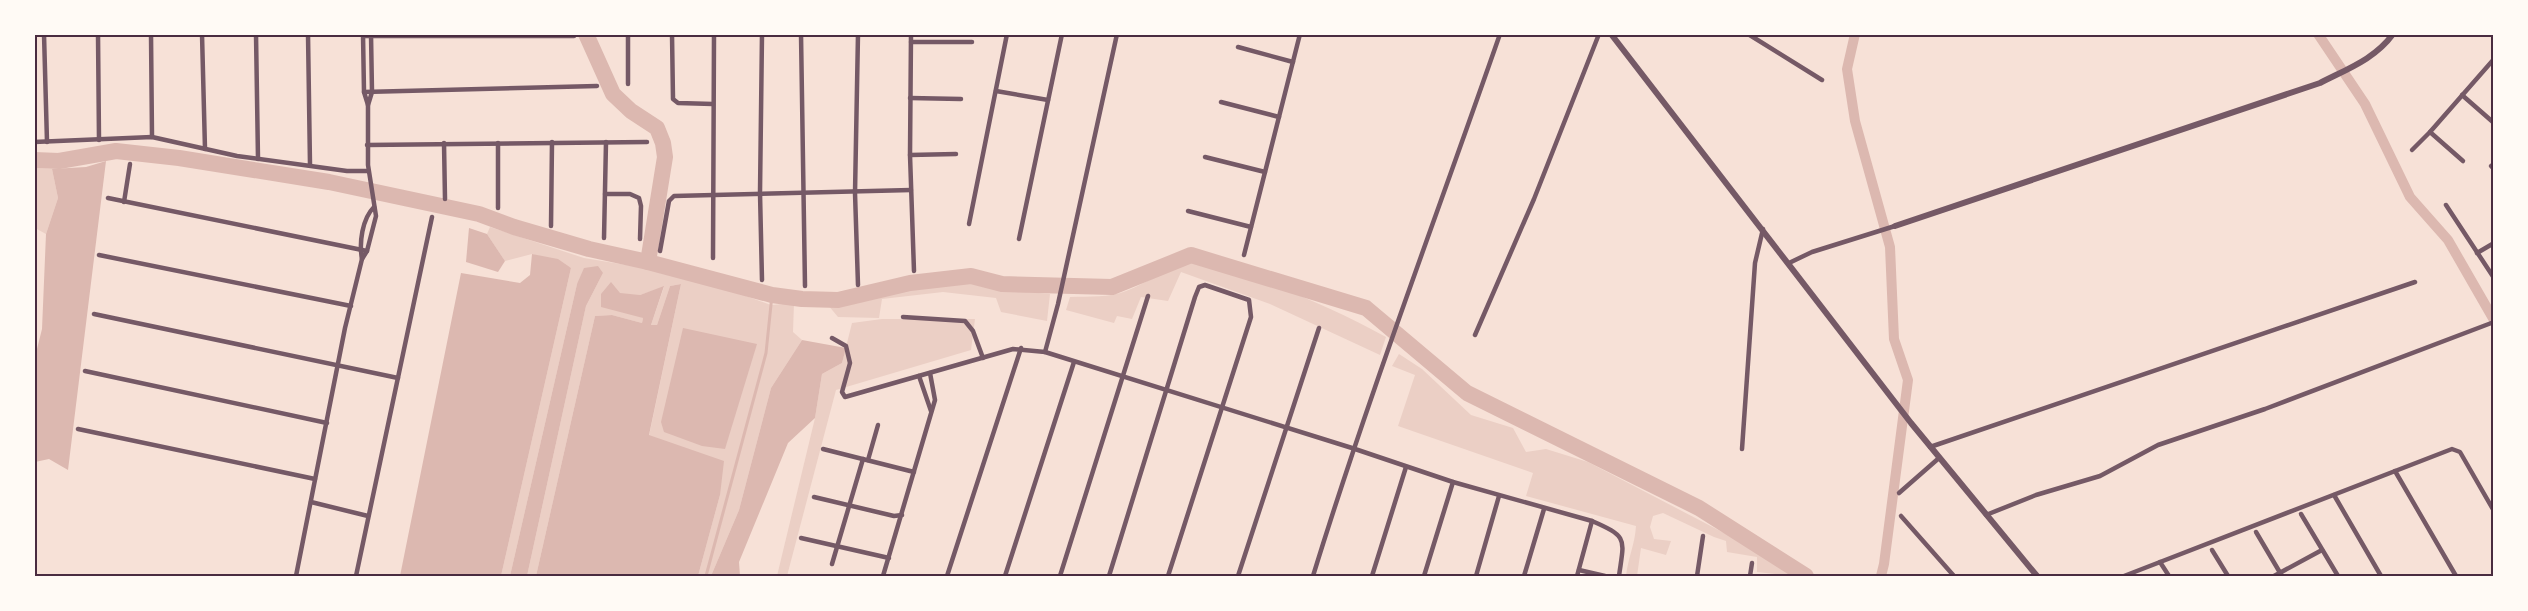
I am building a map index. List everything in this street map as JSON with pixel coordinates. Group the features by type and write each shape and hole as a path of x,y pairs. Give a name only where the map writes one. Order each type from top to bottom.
{"street":[{"path":"44,34 47,142"},
{"path":"98,34 99,140"},
{"path":"151,34 152,137"},
{"path":"202,34 205,149"},
{"path":"255,34 258,159"},
{"path":"308,34 310,165"},
{"path":"628,34 628,84"},
{"path":"672,34 673,99 678,104 713,104"},
{"path":"713,258 714,34"},
{"path":"762,34 760,193 762,280"},
{"path":"801,34 805,286"},
{"path":"858,34 855,193 858,285"},
{"path":"911,34 910,190 914,271"},
{"path":"969,224 1007,34"},
{"path":"1019,239 1062,34"},
{"path":"1045,352 1058,304 1117,34"},
{"path":"1244,255 1300,34"},
{"path":"1312,576 1352,448 1388,354 1500,34"},
{"path":"1475,335 1534,199 1599,34"},
{"path":"1611,34 1894,402 2037,576"},
{"path":"1748,34 1822,80"},
{"path":"1789,263 1812,252 2320,83 2383,48 2393,34"},
{"path":"368,105 363,92 363,35 574,36"},
{"path":"296,576 351,306 362,259 367,251 376,216 369,173 368,145 368,105 372,92 371,35"},
{"path":"911,42 972,42"},
{"path":"1238,47 1293,62"},
{"path":"2412,150 2493,59"},
{"path":"363,92 597,86"},
{"path":"996,90 1048,100"},
{"path":"2462,95 2493,123"},
{"path":"910,98 961,99"},
{"path":"1221,102 1279,117"},
{"path":"2430,132 2463,161"},
{"path":"34,142 152,137 258,159 369,173"},
{"path":"551,226 552,142"},
{"path":"604,238 606,142"},
{"path":"368,145 647,142"},
{"path":"444,143 445,199"},
{"path":"498,143 498,208"},
{"path":"910,155 956,154"},
{"path":"1205,156 1265,172"},
{"path":"124,201 130,164"},
{"path":"660,250 670,198 760,193 855,193 910,190"},
{"path":"605,194 630,194 639,198 641,206 640,239"},
{"path":"108,198 367,251"},
{"path":"2446,205 2493,278"},
{"path":"362,259 360,249 367,214 374,207"},
{"path":"1188,211 1251,227"},
{"path":"356,576 432,217"},
{"path":"1742,449 1755,262 1762,229"},
{"path":"2477,253 2493,243"},
{"path":"99,255 351,306"},
{"path":"1930,447 2415,282"},
{"path":"1109,576 1199,287 1205,285 1249,300 1251,317 1168,576"},
{"path":"1060,576 1148,296"},
{"path":"94,314 398,378"},
{"path":"903,317 965,321 973,331 983,358"},
{"path":"1986,515 2040,494 2100,476 2158,445 2265,409 2493,322"},
{"path":"1238,576 1319,328"},
{"path":"832,338 846,346 848,352 850,363 842,392 845,397 1021,348 1045,352 1453,482 1592,521 1614,531 1621,537 1623,545 1619,576"},
{"path":"947,576 1021,348"},
{"path":"1005,576 1074,362"},
{"path":"85,371 327,423"},
{"path":"883,576 934,400 930,373"},
{"path":"919,376 931,411"},
{"path":"832,564 849,505 878,425"},
{"path":"78,429 315,479"},
{"path":"823,449 914,472"},
{"path":"2124,576 2448,450 2456,450 2493,511"},
{"path":"1899,493 1939,458"},
{"path":"1372,576 1406,467"},
{"path":"2395,471 2456,576"},
{"path":"1424,576 1453,482"},
{"path":"2334,495 2381,576"},
{"path":"1476,576 1499,496"},
{"path":"814,497 894,516 902,515"},
{"path":"311,502 368,516"},
{"path":"1524,576 1544,509"},
{"path":"2301,514 2338,576"},
{"path":"1902,516 1954,576"},
{"path":"1577,576 1592,521"},
{"path":"2256,532 2281,575"},
{"path":"1697,576 1703,536"},
{"path":"801,538 889,558"},
{"path":"2274,576 2281,575 2322,549"},
{"path":"2212,550 2228,576"},
{"path":"2160,562 2169,576"},
{"path":"1750,576 1752,563"},
{"path":"1579,570 1605,576"}],"shaded area":[{"path":"106,161 68,470 49,459 35,462 35,357 42,329 46,234 58,198 52,169 86,167"},
{"path":"35,168 52,169 58,198 46,234 35,228"},
{"path":"490,227 584,258 687,275 771,305 794,303 793,332 802,340 771,388 739,510 711,576 698,576 720,495 649,436 681,284 670,286 657,325 651,325 664,287 640,295 601,294 643,318 642,323 612,315 595,316 536,576 527,576 586,306 603,273 577,284 510,576 501,576 571,268 532,254 505,261 487,234"},
{"path":"469,228 487,234 505,261 498,272 466,262"},
{"path":"532,254 558,259 571,268 501,576 400,576 461,273 520,283 530,275"},
{"path":"1191,263 1266,283 1340,313 1386,337 1380,355 1270,304 1181,272 1168,301 1141,297 1132,319 1117,316 1114,323 1066,310 1070,297 1113,295 1174,268"},
{"path":"598,266 603,273 586,306 527,576 510,576 577,284 584,268"},
{"path":"931,281 978,282 1004,290 1050,294 1047,321 1001,312 996,298 943,292 882,299 879,318 838,317 828,305 874,297"},
{"path":"611,282 620,293 640,295 664,286 651,325 657,325 670,286 681,284 649,435 724,461 720,495 698,576 536,576 595,316 612,315 642,323 643,318 601,307 601,294"},
{"path":"882,319 975,319 971,350 836,390 787,576 777,576 815,418 822,374 842,363 852,323"},
{"path":"683,328 757,344 725,449 702,446 664,432 661,422"},
{"path":"802,340 846,348 842,363 822,374 815,418 788,443 739,562 740,576 711,576 739,510 771,388"},
{"path":"1399,354 1422,369 1471,415 1513,428 1526,452 1546,449 1588,462 1749,546 1794,576 1757,572 1757,557 1727,552 1726,541 1663,513 1653,516 1650,527 1654,539 1671,541 1666,555 1641,548 1637,576 1626,576 1636,526 1526,496 1533,473 1398,426 1415,375 1392,366"}],"waterway":[{"path":"586,34 613,94 631,111 657,128 663,143 665,157 648,262"},
{"path":"1855,34 1847,69 1855,121 1890,247 1894,339 1908,380 1881,576"},
{"path":"2318,34 2365,104 2410,197 2448,240 2494,320"},
{"path":"34,160 59,161 116,151 179,158 329,182 479,214 589,249 772,295 802,299 838,300 910,283 971,276 1002,284 1112,287 1191,255 1366,308 1467,393 1699,508 1806,576"},
{"path":"706,576 766,353 772,295"}]}
